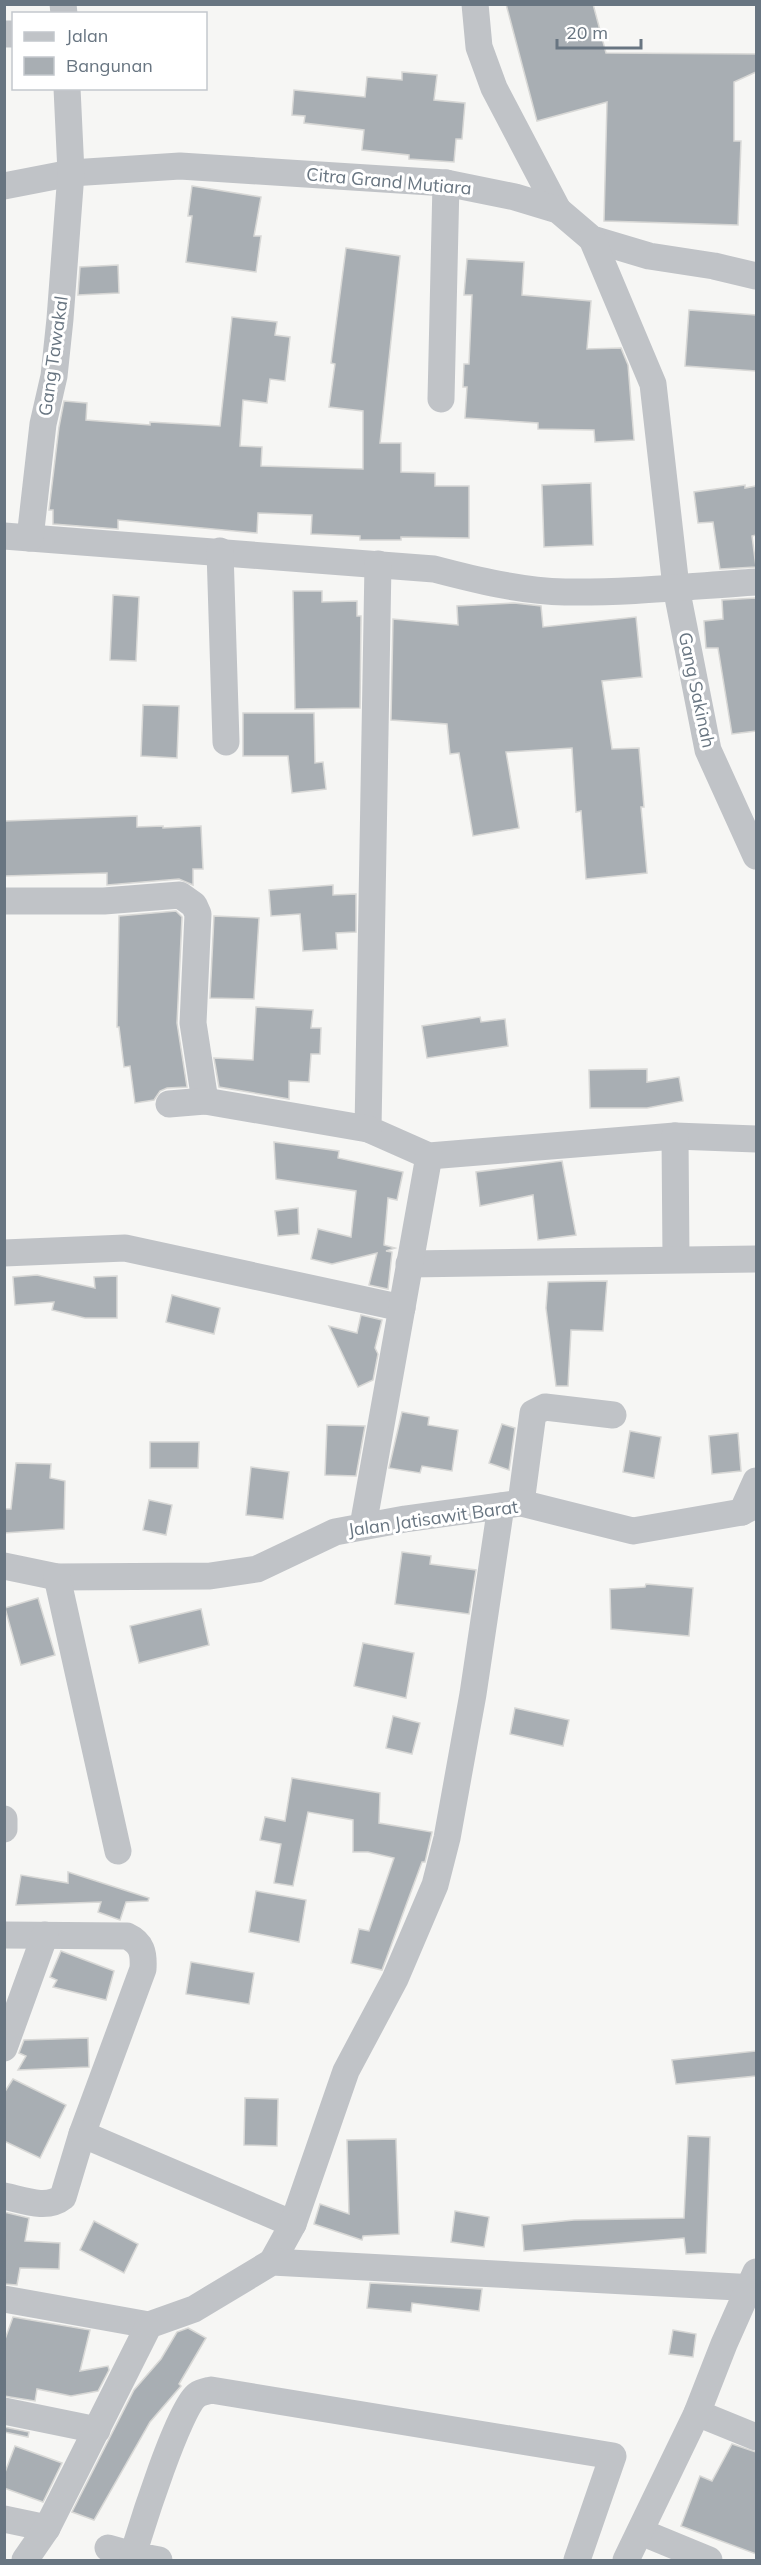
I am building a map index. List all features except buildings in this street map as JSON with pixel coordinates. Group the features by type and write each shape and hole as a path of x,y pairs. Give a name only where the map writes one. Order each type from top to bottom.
{"street":[{"path":"475,4 479,46 494,88 558,210"},
{"name":"Gang Tawakal","path":"17,537 54,376 58,342 71,173 67,90"},
{"name":"Citra Grand Mutiara","path":"4,186 71,173 180,166 446,183 515,197 558,210 592,239 649,256 714,266 756,276"},
{"path":"441,399 446,183"},
{"name":"Gang Sakinah","path":"592,239 653,384 676,586 708,750 756,856"},
{"path":"17,537 434,569 481,581 562,592 756,582"},
{"path":"220,551 226,742"},
{"path":"368,1129 378,564"},
{"path":"4,901 104,901 180,895 189,899 198,914 193,1023 205,1101"},
{"path":"169,1104 205,1101 368,1129 429,1156 675,1136 756,1138"},
{"path":"675,1136 676,1259"},
{"path":"363,1526 429,1156"},
{"path":"4,1253 126,1248 402,1308"},
{"path":"409,1264 756,1259"},
{"path":"4,2299 149,2325 194,2309 272,2262 293,2224 346,2071 395,1979 435,1885 447,1838 511,1504 534,1413 545,1407 613,1415"},
{"path":"749,1509 756,1481"},
{"name":"Jalan Jatisawit Barat","path":"4,1566 57,1577 210,1576 257,1569 335,1532 511,1504 633,1531 749,1509"},
{"path":"57,1577 118,1851"},
{"path":"4,1819 4,1829"},
{"path":"4,1935 127,1936 136,1940 144,1956 143,1969 82,2133 63,2197 57,2202 46,2204 4,2196"},
{"path":"4,2048 45,1935"},
{"path":"82,2133 293,2224"},
{"path":"272,2262 755,2281 724,2344 697,2414 626,2560"},
{"path":"25,2560 47,2528 149,2325"},
{"path":"133,2554 149,2503 186,2408 197,2395 211,2390 613,2456 577,2560"},
{"path":"4,2411 97,2430"},
{"path":"697,2414 756,2436"},
{"path":"4,2519 47,2528"},
{"path":"641,2532 710,2560"}]}
